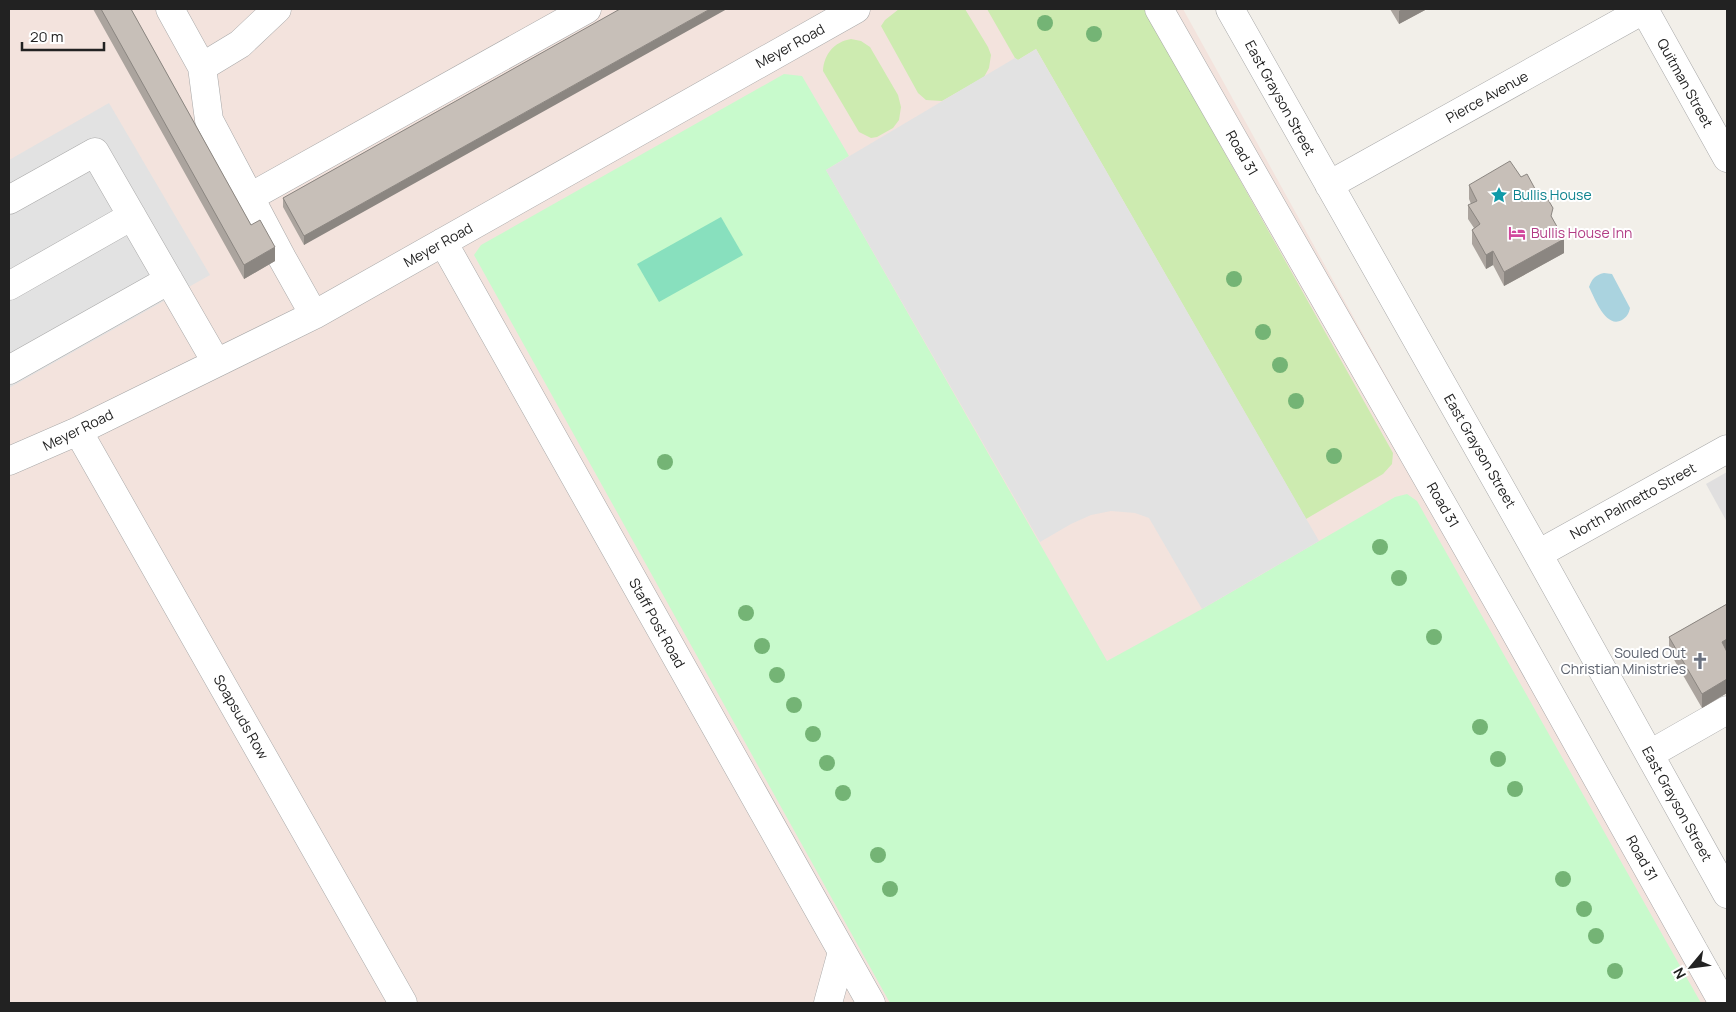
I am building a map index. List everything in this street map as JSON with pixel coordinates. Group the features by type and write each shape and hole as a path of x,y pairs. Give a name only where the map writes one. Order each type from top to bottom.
{"street":[{"path":"170,9 202,66 209,120 314,315"},
{"path":"202,66 240,44 278,9"},
{"path":"250,197 588,9"},
{"name":"Meyer Road","path":"9,461 78,430 314,315 856,9"},
{"name":"Road 31","path":"1159,9 1513,628 1723,1003"},
{"name":"East Grayson Street","path":"1230,9 1538,554 1727,894"},
{"name":"Pierce Avenue","path":"1329,185 1644,9"},
{"name":"Quitman Street","path":"1644,9 1727,158"},
{"path":"9,200 95,152 216,362"},
{"path":"9,286 132,216"},
{"name":"Staff Post Road","path":"443,242 871,1003"},
{"path":"9,370 169,280"},
{"name":"Soapsuds Row","path":"78,430 403,1003"},
{"name":"North Palmetto Street","path":"1538,554 1727,449"},
{"path":"1650,754 1727,710"},
{"path":"828,1003 842,952"}],"shaded area":[{"path":"9,9 1183,9 1727,992 1727,1003 9,1003"},
{"path":"1036,49 1319,541 1202,609 1149,518 1135,513 1111,511 1091,515 1040,542 826,170 1015,58 1018,60"},
{"path":"109,103 210,275 9,388 9,160"},
{"path":"1727,472 1727,522 1706,484"}],"green space":[{"path":"899,9 965,9 991,55 989,68 984,77 942,101 926,100 918,93 881,26 885,20"},
{"path":"987,9 1144,9 1393,453 1392,464 1383,474 1306,519 1036,49 1018,60 1015,58"},
{"path":"851,39 861,41 870,47 898,95 901,107 899,120 893,128 877,137 871,138 859,132 823,71 825,59 831,50 840,43"},
{"path":"784,74 802,76 849,156 826,170 1107,661 1202,609 1395,497 1407,494 1417,501 1701,1003 890,1003 474,255 481,245"},
{"path":"721,217 743,255 659,302 637,264"}],"water":[{"path":"1604,273 1612,274 1630,308 1625,318 1616,322 1606,317 1589,287 1594,278"}],"building":[{"path":"101,9 131,9 251,225 260,220 275,247 244,265"},
{"path":"620,9 710,9 304,236 283,198"},
{"path":"1510,161 1521,177 1527,174 1540,198 1547,198 1553,208 1551,216 1564,239 1504,272 1493,251 1486,255 1472,230 1480,224 1468,205 1477,201 1469,185"},
{"name":"Souled Out Christian Ministries","path":"1727,604 1727,639 1722,642 1727,652 1727,679 1702,694 1669,637"}],"place":[{"name":"Bullis House","path":"1499,195"},
{"name":"Bullis House Inn","path":"1517,233"},
{"name":"Souled Out Christian Ministries","path":"1700,661"}]}
